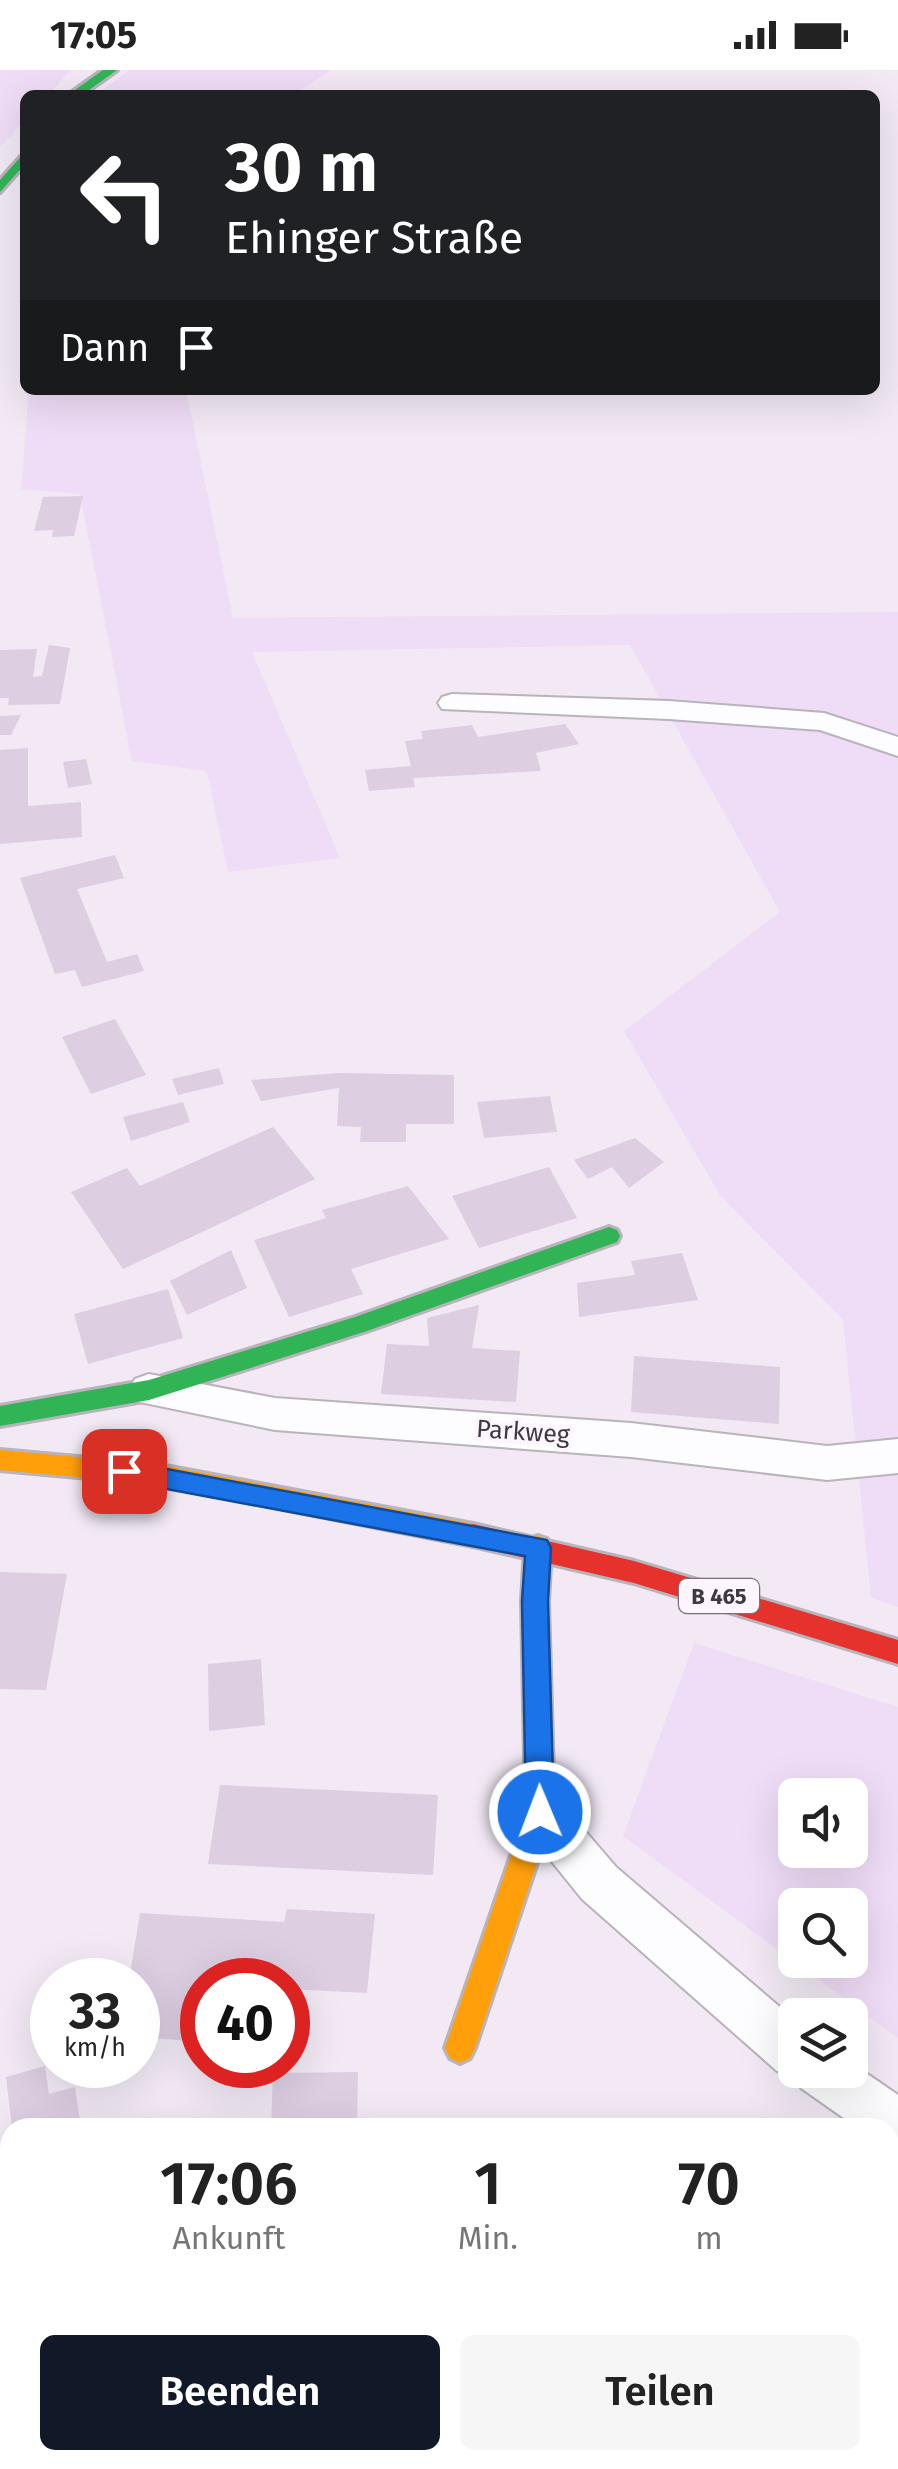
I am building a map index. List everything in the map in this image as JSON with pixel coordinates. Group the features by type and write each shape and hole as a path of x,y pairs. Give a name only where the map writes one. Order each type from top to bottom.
{"street":[{"path":"81,90 111,70"},
{"path":"0,188 20,162"},
{"name":"Parkweg","path":"0,1416 149,1390 358,1325 609,1236"},
{"name":"B 465","path":"0,1460 155,1474 538,1548 691,1587 898,1652"},
{"path":"460,2048 540,1812 535,1601 538,1548"}],"lane":[{"path":"452,702 669,710 824,722 898,747"},
{"name":"Parkweg","path":"149,1390 275,1414 631,1440 828,1463 898,1456"},
{"path":"540,1812 599,1883 778,2038"},
{"path":"845,2088 888,2118"}],"shaded area":[{"path":"0,70 71,70 53,90 20,90 20,125 0,147"},
{"path":"130,70 331,70 301,90 102,90"},
{"path":"29,395 187,395 233,618 898,612 898,1607 871,1598 843,1320 720,1195 624,1031 780,912 630,645 252,652 340,858 228,872 207,771 132,761 80,494 21,489"},
{"path":"694,1643 898,1707 898,2038 868,2016 868,1998 844,1998 816,1978 868,1978 868,1888 778,1888 778,1950 623,1836"}],"building":[{"path":"83,496 74,536 52,537 53,530 34,531 43,497"},
{"path":"49,645 70,648 60,704 8,705 9,698 0,698 0,650 37,649 33,677 42,676"},
{"path":"21,715 11,735 0,735 0,716"},
{"path":"565,724 579,744 536,753 541,771 413,778 415,787 369,791 365,770 411,766 405,741 423,739 421,731 472,725 478,737"},
{"path":"28,748 28,806 81,802 82,837 0,844 0,750"},
{"path":"86,759 92,784 68,788 63,762"},
{"path":"115,855 124,878 77,889 107,962 137,954 144,971 82,987 75,970 55,974 20,878"},
{"path":"115,1019 146,1075 91,1094 62,1037"},
{"path":"219,1068 224,1084 178,1095 172,1079"},
{"path":"339,1073 454,1075 454,1124 406,1124 406,1142 360,1142 361,1127 337,1126 339,1088 261,1101 251,1080"},
{"path":"550,1096 557,1132 484,1138 477,1102"},
{"path":"183,1102 190,1122 131,1141 123,1117"},
{"path":"273,1127 315,1179 123,1269 71,1192 127,1168 140,1186"},
{"path":"635,1138 664,1162 629,1188 612,1167 588,1179 574,1160"},
{"path":"549,1167 577,1218 479,1248 452,1196"},
{"path":"408,1186 449,1239 351,1269 363,1294 289,1317 254,1240 326,1218 322,1210"},
{"path":"231,1250 247,1288 187,1315 170,1281"},
{"path":"682,1253 698,1300 579,1317 577,1283 635,1275 631,1261"},
{"path":"168,1289 183,1338 88,1364 74,1314"},
{"path":"479,1305 472,1348 520,1351 516,1402 381,1394 387,1344 429,1346 427,1318"},
{"path":"634,1356 780,1367 779,1424 631,1412"},
{"path":"0,1572 67,1574 46,1690 0,1689"},
{"path":"261,1659 265,1725 209,1731 208,1664"},
{"path":"220,1785 438,1795 433,1875 208,1864"},
{"path":"287,1909 375,1914 367,1993 310,1990 310,1958 180,1958 180,2040 160,2039 160,1958 133,1958 140,1913 284,1922"},
{"path":"30,2070 30,2088 48,2088 49,2094 75,2088 80,2118 11,2118 6,2077"},
{"path":"358,2072 357,2118 271,2118 272,2088 310,2088 310,2073"}],"traffic: fast":[{"path":"81,90 111,70"},
{"path":"0,188 20,162"},
{"path":"0,1416 149,1390 359,1325 609,1236"}],"traffic: slow":[{"path":"0,1460 155,1474 473,1535"},
{"path":"460,2048 540,1812 535,1601 538,1547"}],"traffic: jam":[{"path":"473,1535 634,1572 898,1652"}],"route":[{"path":"124,1471 361,1512 538,1548 535,1601 540,1812"}]}
